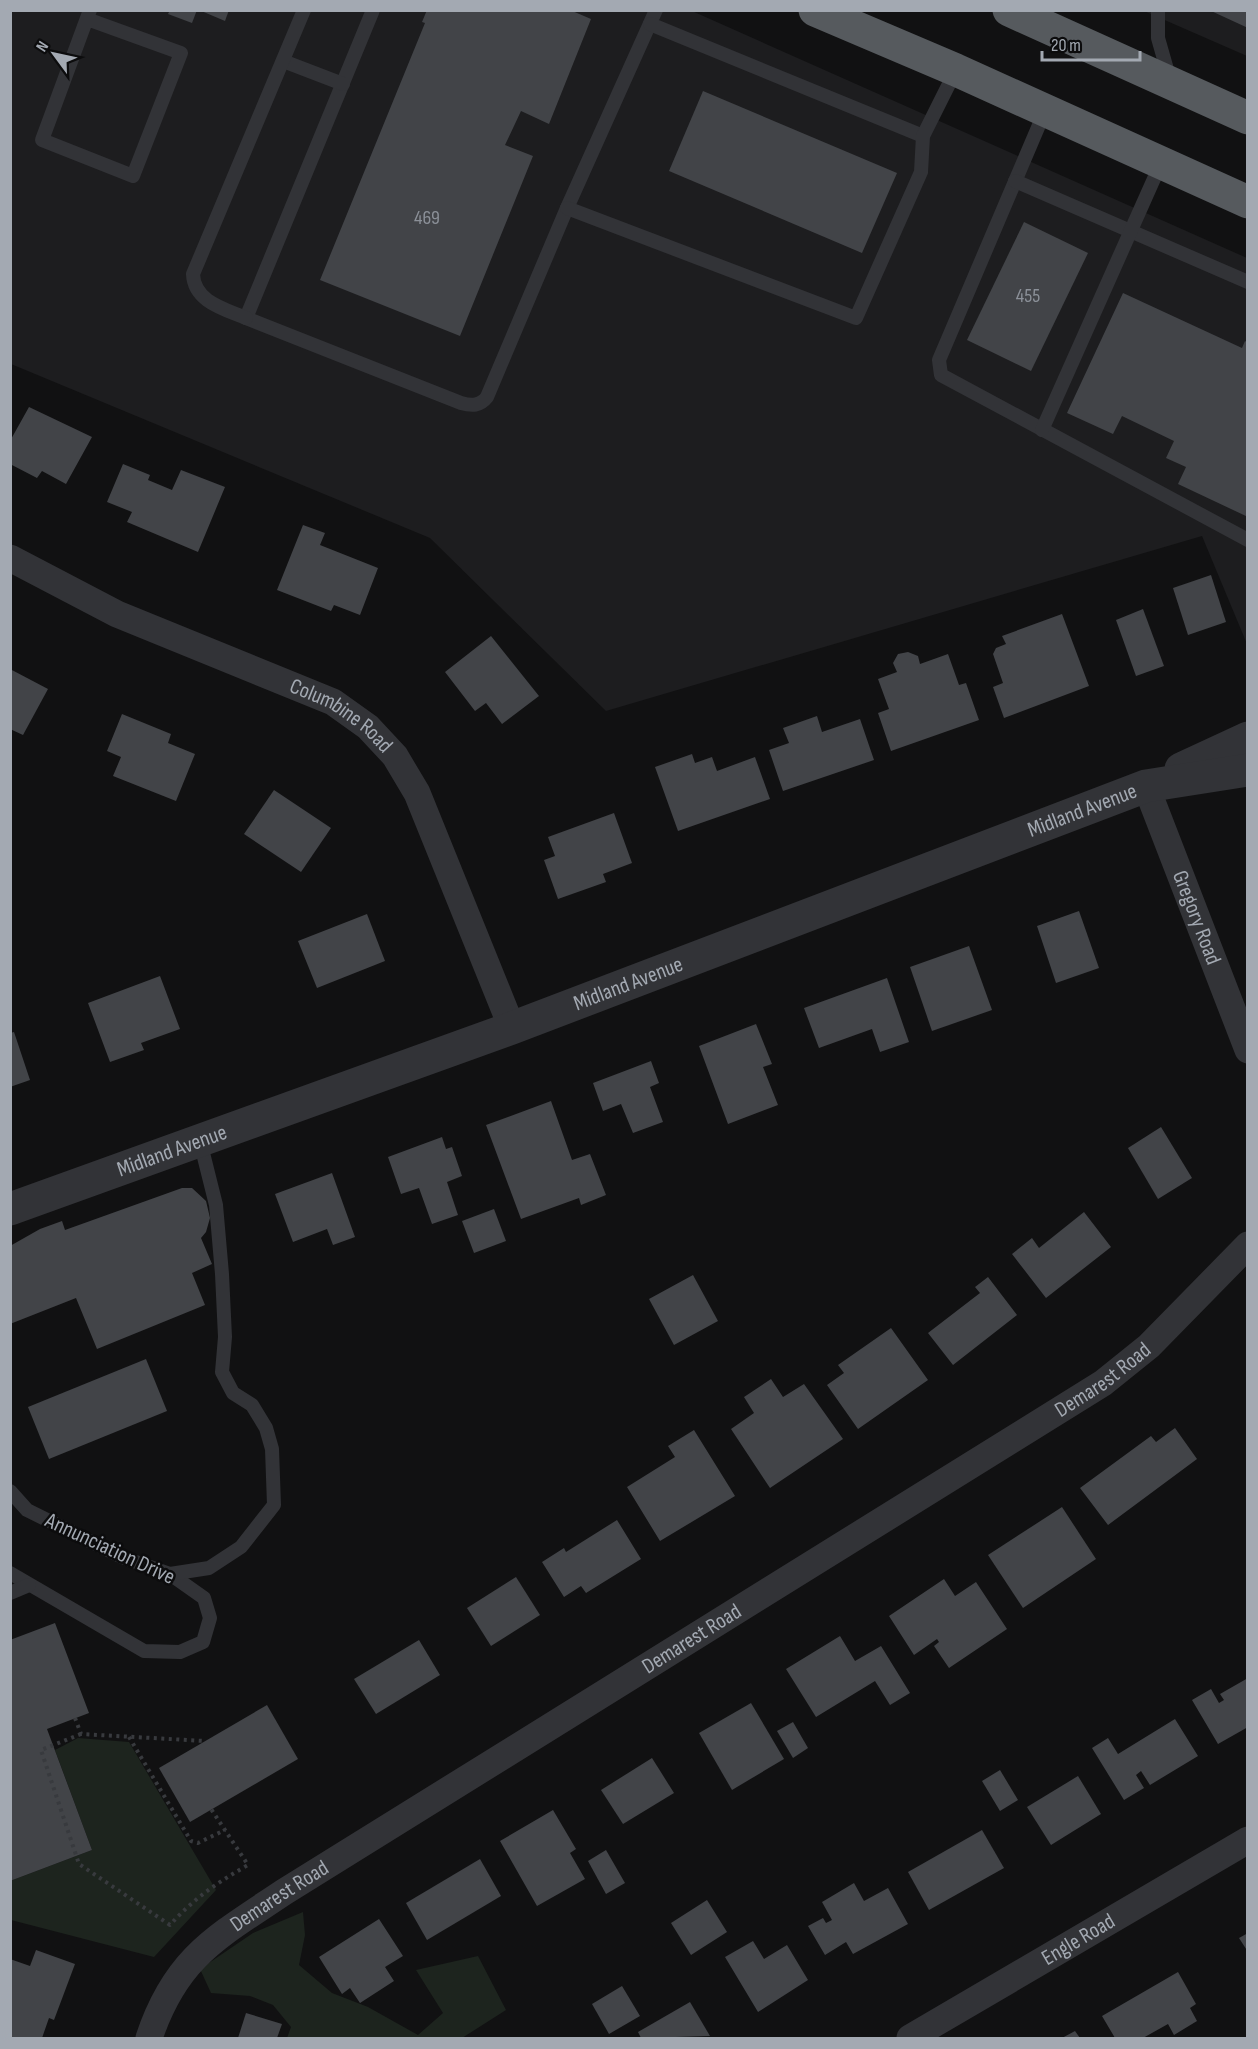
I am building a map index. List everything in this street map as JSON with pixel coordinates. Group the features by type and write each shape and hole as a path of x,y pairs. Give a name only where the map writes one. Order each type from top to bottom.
{"highway":[{"path":"815,10 956,70 1248,202"},
{"path":"1009,10 1056,26 1248,118"}],"street":[{"name":"Columbine Road","path":"10,558 117,614 333,702 368,727 395,756 417,793 512,1028"},
{"path":"1146,786 1248,738"},
{"name":"Midland Avenue","path":"10,1209 512,1028 1146,786 1248,770"},
{"name":"Gregory Road","path":"1146,786 1248,1050"},
{"name":"Demarest Road","path":"149,2038 159,2008 179,1975 207,1944 284,1892 1103,1383 1149,1346 1248,1245"},
{"name":"Engle Road","path":"910,2038 1248,1840"}],"lane":[{"path":"304,10 194,274 194,283 203,298 246,318 461,403 477,405 487,397 567,208 656,10"},
{"path":"246,318 373,10"},
{"path":"1158,10 1158,38 1170,82"},
{"path":"88,15 181,53 133,176 42,140 88,15"},
{"path":"650,24 923,136"},
{"path":"283,61 343,84"},
{"path":"567,208 856,318 921,172 923,136 956,70"},
{"path":"1045,111 939,360 941,375 1248,540"},
{"path":"1042,430 1162,163"},
{"path":"1015,181 1248,282"},
{"path":"170,1574 209,1568 241,1547 274,1505 272,1449 266,1428 252,1405 233,1393 222,1372 225,1337 216,1205 200,1140"},
{"name":"Annunciation Drive","path":"10,1491 27,1510 122,1557 170,1574 204,1598 210,1618 203,1642 180,1652 144,1651 10,1573"},
{"path":"10,1593 29,1585"}],"path":[{"path":"75,1718 81,1734"},
{"path":"205,1741 81,1734 41,1750 79,1864 170,1925 197,1897 248,1865 211,1809"},
{"path":"129,1737 191,1841 198,1844 225,1830"}],"shaded area":[{"path":"10,11 692,11 1247,258 1247,644 1202,536 606,711 430,538 11,364"},
{"path":"1144,11 1247,11 1247,56"},
{"path":"78,1738 129,1742 216,1890 154,1957 11,1920 10,1881 92,1850 55,1750"},
{"path":"303,1912 305,1935 299,1965 332,1993 368,2007 418,2035 443,2013 416,1970 478,1956 506,2010 462,2038 287,2038 291,2027 273,2005 250,1996 211,1993 200,1969 253,1933"}],"building":[{"path":"170,10 197,10 192,23 168,14"},
{"path":"199,10 229,10 225,21"},
{"path":"427,10 570,10 591,19 549,124 521,111 505,145 533,156 460,336 320,280 425,23 422,22"},
{"path":"1209,10 1248,10 1248,28"},
{"path":"703,91 897,173 862,253 669,171"},
{"path":"1024,222 1088,253 1031,371 967,340"},
{"path":"1123,293 1242,348 1245,341 1248,343 1248,517 1178,484 1186,467 1166,458 1174,441 1122,416 1113,434 1067,413"},
{"path":"29,407 92,437 66,484 42,471 37,478 10,464 10,441"},
{"path":"123,464 150,475 148,480 172,490 181,470 225,487 198,552 127,522 132,512 107,502"},
{"path":"303,525 325,533 320,545 378,568 360,615 334,605 331,611 277,590"},
{"path":"1211,575 1226,622 1188,635 1173,588"},
{"path":"1143,609 1164,666 1136,676 1116,620"},
{"path":"1062,614 1089,686 1004,718 993,687 1003,683 993,654 996,648 1006,644 1002,636"},
{"path":"491,636 539,696 502,724 486,703 475,711 445,672"},
{"path":"908,652 918,656 920,664 948,654 959,685 966,683 979,720 891,751 878,713 889,709 878,679 897,672 893,663 898,654"},
{"path":"10,669 48,689 23,735 10,729"},
{"path":"122,714 171,734 168,743 195,754 176,801 113,776 121,757 107,751"},
{"path":"817,716 822,732 860,719 874,760 783,791 769,750 789,743 783,728"},
{"path":"692,754 695,763 712,757 717,771 755,757 770,799 678,831 655,767"},
{"path":"274,790 331,828 301,872 244,834"},
{"path":"614,813 632,863 603,874 606,882 558,899 544,860 555,856 548,837"},
{"path":"1079,911 1099,968 1056,983 1037,926"},
{"path":"367,914 385,961 317,988 298,941"},
{"path":"969,946 992,1010 932,1031 910,967"},
{"path":"160,976 180,1029 141,1043 144,1050 110,1062 88,1003"},
{"path":"887,978 909,1042 880,1052 872,1029 819,1048 804,1008"},
{"path":"756,1024 772,1064 763,1067 778,1105 728,1124 699,1046"},
{"path":"14,1032 30,1080 10,1087 10,1033"},
{"path":"651,1061 659,1083 650,1087 663,1122 633,1133 621,1104 603,1111 593,1083"},
{"path":"551,1101 572,1160 590,1154 606,1195 581,1205 579,1198 521,1219 486,1125"},
{"path":"1161,1127 1192,1178 1158,1199 1128,1148"},
{"path":"442,1137 446,1149 452,1147 462,1176 447,1182 458,1215 432,1224 419,1188 401,1194 388,1157"},
{"path":"332,1173 355,1237 333,1245 327,1229 293,1242 275,1194"},
{"path":"182,1188 192,1188 206,1201 210,1218 206,1232 201,1238 212,1264 192,1273 205,1305 97,1349 76,1298 10,1324 10,1246 40,1229 62,1221 65,1230"},
{"path":"494,1209 506,1241 474,1253 462,1221"},
{"path":"1084,1212 1111,1247 1046,1298 1012,1254 1032,1238 1039,1248"},
{"path":"693,1275 718,1321 674,1345 649,1299"},
{"path":"988,1277 1017,1315 953,1365 928,1333 980,1293 975,1287"},
{"path":"891,1328 928,1380 858,1429 827,1385 844,1373 838,1365"},
{"path":"146,1359 167,1411 49,1459 28,1407"},
{"path":"771,1379 783,1397 804,1384 843,1439 770,1488 731,1429 754,1413 744,1397"},
{"path":"1175,1428 1197,1459 1108,1525 1080,1488 1151,1436 1156,1442"},
{"path":"694,1430 735,1496 660,1541 627,1487 675,1457 668,1446"},
{"path":"1062,1507 1096,1559 1023,1608 988,1555"},
{"path":"617,1520 641,1559 586,1593 581,1586 564,1597 542,1562 564,1548 566,1552"},
{"path":"516,1577 540,1615 491,1646 467,1608"},
{"path":"944,1579 955,1596 976,1582 1007,1629 949,1668 934,1646 939,1642 937,1639 914,1655 889,1616"},
{"path":"55,1623 89,1713 47,1729 92,1850 10,1881 10,1640"},
{"path":"840,1636 855,1661 881,1646 910,1693 890,1705 875,1681 816,1717 786,1669"},
{"path":"419,1640 440,1675 376,1714 354,1679"},
{"path":"1248,1678 1248,1727 1218,1744 1192,1700 1211,1689 1219,1703 1224,1700 1220,1694"},
{"path":"751,1703 784,1759 732,1790 699,1733"},
{"path":"267,1705 298,1759 190,1822 159,1768"},
{"path":"1175,1719 1198,1756 1150,1785 1141,1771 1136,1775 1144,1788 1124,1800 1092,1748 1108,1738 1118,1754"},
{"path":"793,1722 808,1748 793,1758 777,1731"},
{"path":"652,1758 674,1793 623,1824 601,1790"},
{"path":"1000,1770 1018,1800 1000,1811 982,1781"},
{"path":"1078,1776 1101,1814 1051,1845 1027,1807"},
{"path":"553,1810 576,1849 570,1853 585,1879 537,1906 500,1841"},
{"path":"982,1830 1004,1868 929,1910 908,1872"},
{"path":"606,1850 625,1883 606,1894 588,1861"},
{"path":"480,1859 501,1896 427,1940 406,1903"},
{"path":"854,1883 864,1901 888,1888 908,1924 853,1954 846,1942 825,1955 808,1926 823,1918 826,1923 832,1920 822,1902"},
{"path":"707,1900 727,1932 691,1955 671,1923"},
{"path":"379,1919 403,1956 385,1967 394,1981 360,2003 350,1988 342,1994 319,1957"},
{"path":"1248,1933 1248,1952 1239,1938"},
{"path":"753,1941 764,1959 787,1945 808,1980 758,2012 725,1957"},
{"path":"36,1950 75,1964 54,2020 49,2018 42,2038 10,2038 10,1959 30,1966"},
{"path":"1178,1972 1196,2004 1190,2008 1197,2021 1174,2035 1168,2024 1143,2038 1115,2038 1102,2016"},
{"path":"622,1986 640,2016 609,2034 592,2004"},
{"path":"690,2002 710,2036 641,2038 638,2032"},
{"path":"246,2013 282,2024 277,2038 238,2038"},
{"path":"1075,2031 1080,2038 1062,2038"}]}
